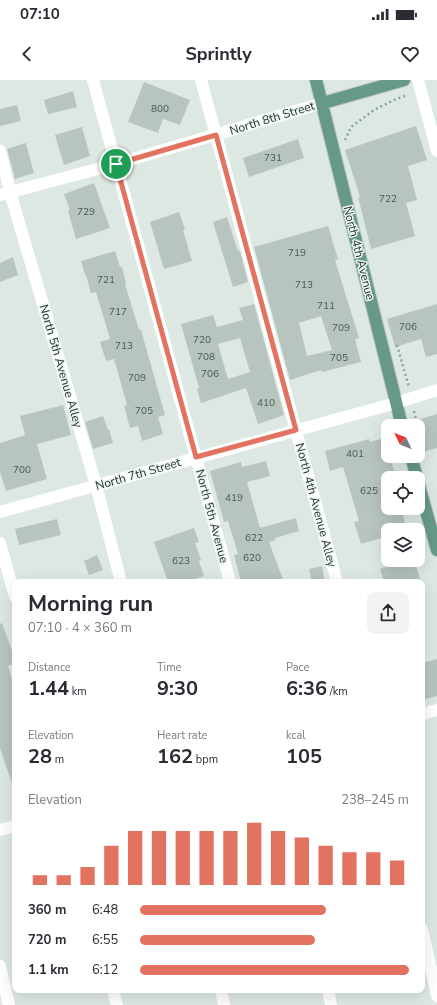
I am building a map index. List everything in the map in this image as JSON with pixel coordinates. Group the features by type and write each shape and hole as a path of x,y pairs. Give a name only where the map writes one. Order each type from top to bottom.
{"main road":[{"name":"North 4th Avenue","path":"316,80 323,103 400,419"},
{"name":"North 8th Street","path":"323,103 404,80"},
{"path":"425,507 437,550"}],"street":[{"name":"North 5th Avenue","path":"93,80 229,579"},
{"name":"North 4th Avenue Alley","path":"201,80 336,579"},
{"path":"419,85 437,151"},
{"name":"North 8th Street","path":"5,194 116,164 323,103"},
{"name":"North 5th Avenue Alley","path":"0,151 5,194 96,485 120,579"},
{"name":"North 7th Street","path":"0,512 396,403 437,390"},
{"path":"0,543 12,586"},
{"path":"425,713 437,710"},
{"path":"0,830 12,827"},
{"path":"425,942 437,996"},
{"path":"0,966 9,1005"},
{"path":"114,993 117,1005"},
{"path":"222,993 224,1005"},
{"path":"329,993 331,1005"}],"path":[{"path":"344,142 351,127 374,110 419,85"},
{"path":"395,338 412,397 417,419"}],"building":[{"path":"144,82 190,100 180,125 163,119 158,133 128,122"},
{"path":"73,91 77,107 48,114 44,100"},
{"path":"17,105 21,121 0,126 0,109"},
{"path":"416,126 427,160 408,166 417,200 406,203 415,236 371,249 358,197 360,197 345,150"},
{"path":"82,127 90,156 64,165 55,135"},
{"path":"298,139 304,158 249,177 243,158"},
{"path":"26,143 34,173 15,179 7,149"},
{"path":"94,183 110,228 76,239 68,211 70,210 64,194"},
{"path":"179,212 185,229 183,230 192,261 164,269 150,222"},
{"path":"227,217 238,251 240,251 248,282 233,287 213,222"},
{"path":"328,226 338,259 335,260 359,338 355,339 361,362 322,372 321,370 290,380 254,247","holes":["321,316 332,350 307,356 299,323"]},
{"path":"115,251 120,267 122,267 125,284 139,330 141,330 165,415 158,417 163,434 142,441 138,426 130,428 124,406 127,405 114,359 106,361 100,342 110,339 96,292 91,293 81,261"},
{"path":"13,257 18,275 0,282 0,263"},
{"path":"254,304 284,415 258,424 246,388 201,403 197,389 199,388 181,324 213,315 217,327 243,320 239,308","holes":["240,338 250,372 228,379 218,344"]},
{"path":"437,304 437,354 426,357 421,339 395,347 387,319"},
{"path":"63,405 71,435 37,444 47,479 6,491 0,472 0,443 25,435 20,416"},
{"path":"437,414 437,448 425,451 425,419 421,419"},
{"path":"103,416 113,443 93,449 85,422"},
{"path":"369,439 370,442 381,439 381,463 392,463 394,471 381,471 381,515 403,515 405,523 381,523 381,538 361,544 354,522 359,521 343,467 330,471 325,451"},
{"path":"266,461 270,476 247,482 260,528 296,518 299,531 275,538 276,540 269,542 283,579 240,579 234,555 238,554 228,521 224,522 210,471 241,462 242,467"},
{"path":"57,519 61,535 19,545 15,529"},
{"path":"194,528 199,542 195,543 201,560 199,561 204,576 195,579 167,579 154,542"},
{"path":"97,555 103,570 89,575 84,561"},
{"path":"322,566 324,579 311,579 309,569"},
{"path":"386,567 416,567 420,579 383,579 380,569"},
{"path":"2,623 12,651 12,664 8,666 12,680 12,783 0,748 0,624"},
{"path":"437,659 437,696 425,699 425,662"}],"route":[{"path":"216,135 296,430 196,457 116,164 216,135"}]}
